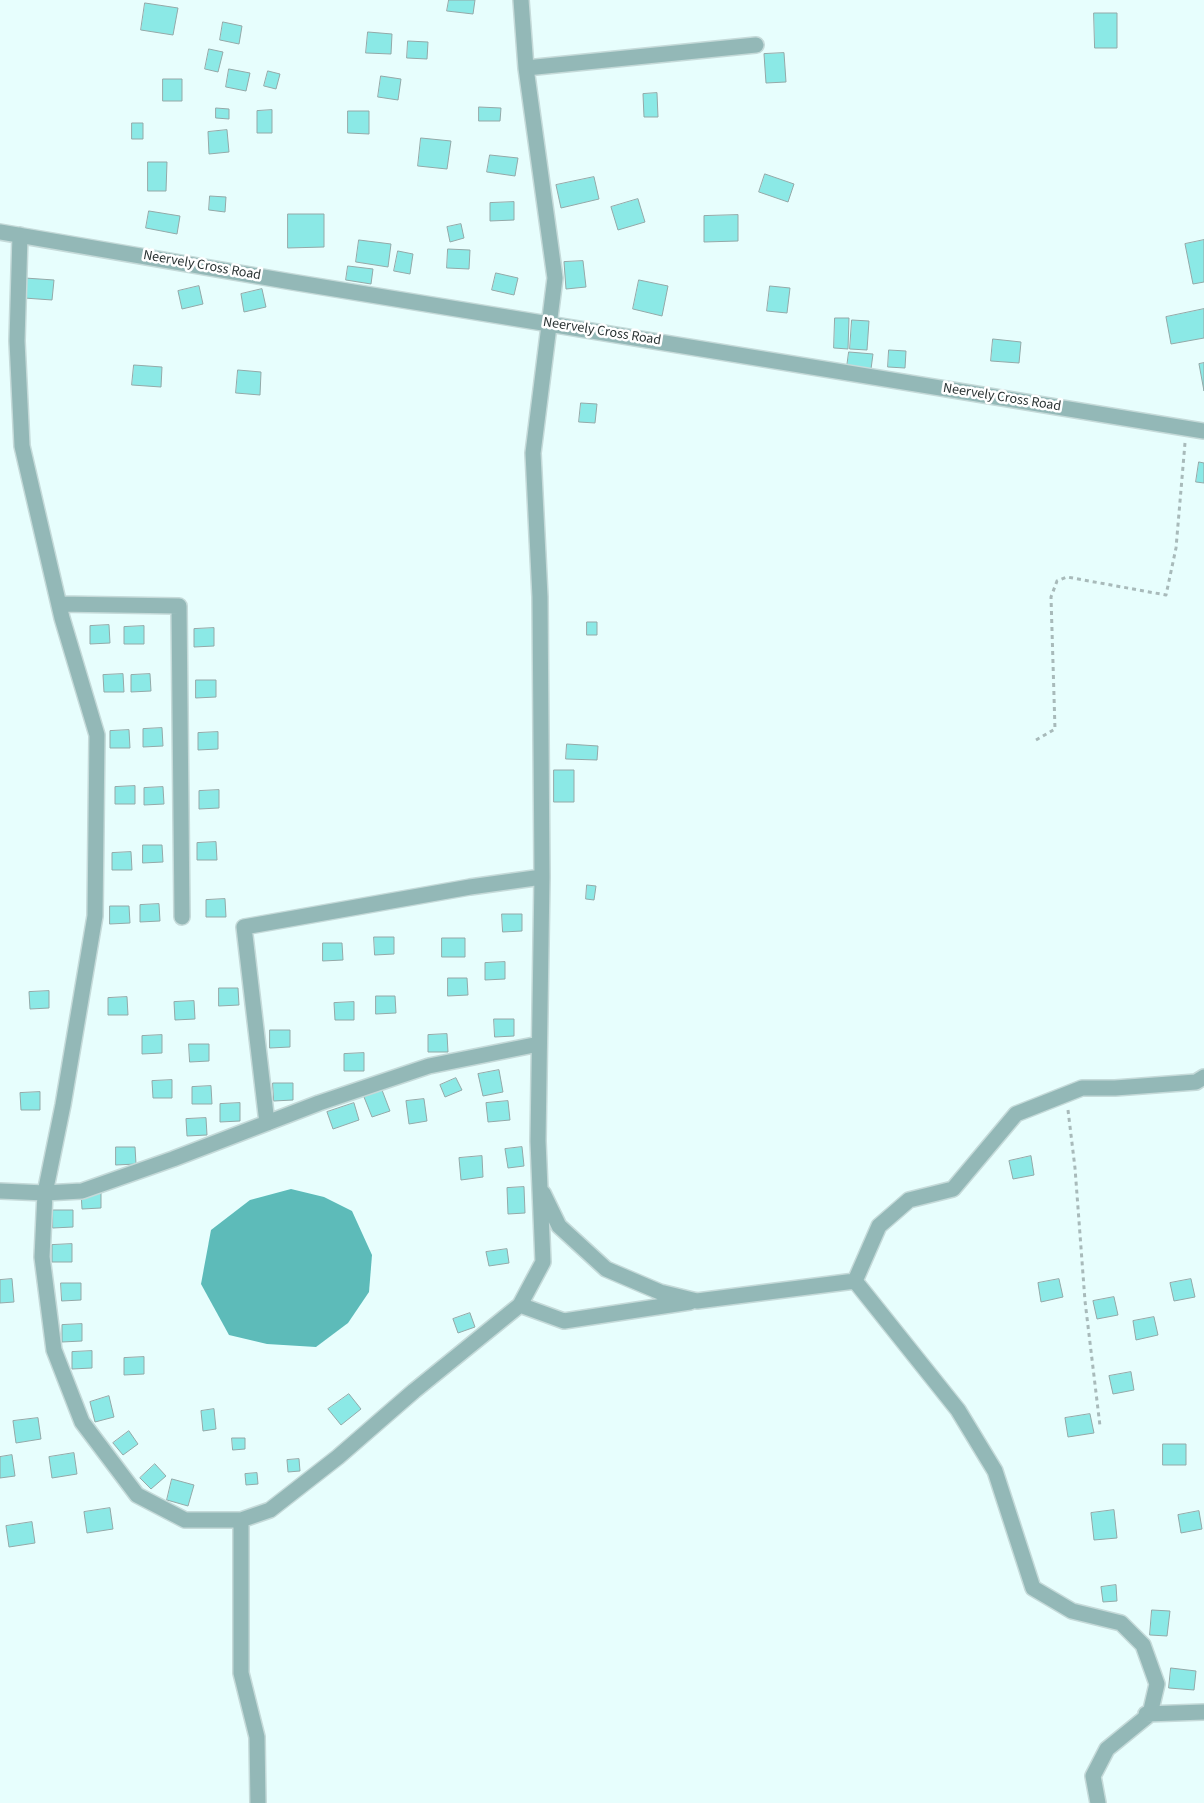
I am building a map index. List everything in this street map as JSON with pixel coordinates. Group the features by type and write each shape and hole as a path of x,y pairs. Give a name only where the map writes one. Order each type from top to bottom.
{"street":[{"path":"20,235 17,341 22,446 59,604 97,735 95,916 63,1106 45,1193 42,1257 54,1350 82,1422 138,1496 185,1520 241,1520 270,1510 338,1457 414,1391 520,1305 543,1262 538,1141 542,878 540,597 532,453 555,278 526,68 521,0"},
{"path":"526,68 756,45"},
{"name":"Neervely Cross Road","path":"0,232 1204,431"},
{"path":"59,604 178,606 182,917"},
{"path":"267,1123 244,927 470,887 542,878"},
{"path":"0,1191 45,1193 82,1191 429,1066 539,1044"},
{"path":"855,1281 879,1226 909,1200 953,1189 1016,1114 1082,1088 1115,1088 1196,1082 1204,1077"},
{"path":"540,1187 559,1226 606,1269 660,1292 697,1301"},
{"path":"520,1305 564,1321 697,1301 855,1281"},
{"path":"855,1281 958,1410 995,1471 1033,1588 1072,1611 1121,1623 1143,1645 1157,1684 1148,1714 1107,1749 1093,1776 1098,1803"},
{"path":"241,1520 241,1673 257,1736 258,1803"},
{"path":"1148,1714 1204,1712"}],"path":[{"path":"1036,740 1055,729 1051,597 1057,581 1067,577 1166,595 1176,548 1186,428"},
{"path":"1065,1095 1075,1168 1086,1301 1100,1426"}],"water":[{"path":"291,1189 324,1197 352,1211 372,1255 369,1292 348,1323 316,1347 267,1344 229,1335 201,1284 211,1230 250,1200"}],"building":[{"path":"449,0 475,0 473,14 447,11"},
{"path":"145,3 178,8 173,35 141,30"},
{"path":"1094,13 1117,13 1117,48 1095,48"},
{"path":"223,22 242,26 239,44 220,40"},
{"path":"368,32 392,34 391,54 366,53"},
{"path":"408,41 428,42 427,59 407,58"},
{"path":"209,49 223,52 218,72 205,69"},
{"path":"784,53 786,82 766,83 764,54"},
{"path":"229,69 250,73 246,91 226,87"},
{"path":"268,71 280,74 276,89 264,86"},
{"path":"381,76 401,79 398,100 378,97"},
{"path":"163,79 182,79 182,101 163,101"},
{"path":"657,93 658,117 644,117 643,94"},
{"path":"479,107 501,108 500,121 479,121"},
{"path":"216,108 229,109 229,119 216,118"},
{"path":"272,110 272,133 257,133 257,111"},
{"path":"348,111 369,111 369,134 348,133"},
{"path":"132,123 143,123 143,139 132,139"},
{"path":"227,130 229,152 209,154 208,132"},
{"path":"421,138 451,141 447,169 418,166"},
{"path":"490,155 518,158 515,176 487,172"},
{"path":"148,162 167,162 166,191 148,191"},
{"path":"765,174 794,184 788,202 759,192"},
{"path":"594,177 599,199 561,208 556,185"},
{"path":"210,196 226,197 225,212 209,210"},
{"path":"638,199 645,222 618,230 611,207"},
{"path":"514,202 514,220 490,221 490,203"},
{"path":"149,211 180,216 177,234 146,228"},
{"path":"288,214 324,214 324,247 288,248"},
{"path":"738,215 738,241 704,242 704,216"},
{"path":"461,224 464,238 450,242 447,227"},
{"path":"359,240 391,244 388,267 356,262"},
{"path":"1204,240 1204,282 1193,284 1185,244"},
{"path":"448,249 470,250 469,269 447,268"},
{"path":"398,251 413,254 410,274 394,271"},
{"path":"583,261 586,287 566,289 564,262"},
{"path":"348,266 373,269 371,284 346,280"},
{"path":"496,273 518,278 514,295 492,290"},
{"path":"25,278 54,280 52,300 24,298"},
{"path":"639,280 668,286 662,316 633,309"},
{"path":"199,286 203,304 182,309 178,291"},
{"path":"770,286 790,288 787,313 767,311"},
{"path":"262,289 266,307 244,312 241,294"},
{"path":"1204,309 1204,338 1171,344 1166,317"},
{"path":"835,318 849,318 848,349 834,348"},
{"path":"852,320 869,321 867,350 850,349"},
{"path":"993,339 1021,342 1019,363 991,361"},
{"path":"889,350 906,351 905,368 888,367"},
{"path":"849,352 873,354 871,369 847,367"},
{"path":"1204,363 1204,391 1199,364"},
{"path":"134,365 162,367 161,387 132,385"},
{"path":"238,370 261,372 260,395 236,393"},
{"path":"581,403 597,404 595,423 579,422"},
{"path":"1199,462 1204,463 1204,483 1196,482"},
{"path":"587,622 597,622 597,635 587,635"},
{"path":"109,625 110,643 90,644 90,626"},
{"path":"144,626 144,644 124,644 124,627"},
{"path":"214,628 214,646 194,647 194,629"},
{"path":"123,674 124,692 104,692 103,675"},
{"path":"150,674 151,691 131,692 131,675"},
{"path":"196,680 216,680 216,697 196,698"},
{"path":"162,728 163,746 143,747 143,729"},
{"path":"129,730 130,748 110,748 110,731"},
{"path":"218,732 218,749 198,750 198,733"},
{"path":"567,744 598,746 597,760 566,759"},
{"path":"554,770 574,770 574,802 554,802"},
{"path":"135,786 135,804 115,804 115,787"},
{"path":"163,787 164,804 144,805 144,788"},
{"path":"219,790 219,808 199,809 199,791"},
{"path":"216,842 217,860 197,860 197,843"},
{"path":"143,845 162,845 163,862 143,863"},
{"path":"131,852 132,870 112,870 112,853"},
{"path":"587,885 596,886 594,900 586,899"},
{"path":"225,899 226,917 206,917 206,900"},
{"path":"159,904 160,921 140,922 140,905"},
{"path":"110,906 129,906 130,923 110,924"},
{"path":"502,914 522,914 522,931 503,932"},
{"path":"374,937 394,937 394,954 375,955"},
{"path":"442,938 465,938 465,957 442,957"},
{"path":"323,943 342,943 343,960 323,961"},
{"path":"505,962 505,979 485,980 485,963"},
{"path":"448,978 467,978 468,995 448,996"},
{"path":"219,988 238,988 239,1005 219,1006"},
{"path":"49,991 49,1008 30,1009 29,992"},
{"path":"376,996 395,996 396,1013 376,1014"},
{"path":"127,997 128,1015 108,1015 108,998"},
{"path":"194,1001 195,1019 175,1020 174,1002"},
{"path":"354,1002 354,1020 335,1020 334,1003"},
{"path":"494,1019 514,1019 514,1036 495,1037"},
{"path":"270,1030 290,1030 290,1047 270,1048"},
{"path":"447,1034 448,1052 428,1052 428,1035"},
{"path":"162,1035 162,1053 142,1054 142,1036"},
{"path":"189,1044 209,1044 209,1061 190,1062"},
{"path":"364,1053 364,1071 344,1071 344,1054"},
{"path":"499,1070 503,1092 483,1096 478,1074"},
{"path":"456,1078 462,1090 445,1097 440,1085"},
{"path":"172,1080 172,1098 153,1098 152,1081"},
{"path":"273,1083 293,1083 293,1100 274,1101"},
{"path":"211,1086 212,1104 192,1104 192,1087"},
{"path":"382,1090 390,1111 372,1117 364,1097"},
{"path":"40,1092 40,1110 21,1110 20,1093"},
{"path":"424,1099 427,1121 409,1124 406,1101"},
{"path":"508,1101 510,1120 488,1122 486,1103"},
{"path":"240,1103 240,1121 220,1122 220,1104"},
{"path":"354,1103 359,1120 333,1129 327,1112"},
{"path":"206,1118 207,1135 187,1136 186,1119"},
{"path":"116,1147 135,1147 136,1164 116,1165"},
{"path":"522,1147 524,1166 508,1168 505,1149"},
{"path":"482,1156 483,1177 461,1180 459,1158"},
{"path":"1031,1156 1034,1175 1013,1179 1009,1161"},
{"path":"524,1187 525,1213 508,1214 507,1188"},
{"path":"101,1191 101,1208 82,1209 81,1192"},
{"path":"53,1210 73,1210 73,1227 53,1228"},
{"path":"72,1244 72,1262 52,1262 52,1245"},
{"path":"507,1249 509,1263 489,1266 486,1252"},
{"path":"12,1279 14,1302 0,1303 0,1280"},
{"path":"1059,1279 1063,1297 1041,1302 1038,1283"},
{"path":"1191,1279 1195,1297 1174,1301 1170,1283"},
{"path":"61,1283 81,1283 81,1300 62,1301"},
{"path":"1114,1297 1118,1315 1097,1319 1093,1301"},
{"path":"470,1313 475,1327 458,1333 453,1319"},
{"path":"1154,1317 1158,1335 1136,1340 1133,1321"},
{"path":"82,1324 82,1341 62,1342 62,1325"},
{"path":"92,1351 92,1368 72,1369 72,1352"},
{"path":"144,1357 144,1374 124,1375 124,1358"},
{"path":"1131,1372 1134,1390 1113,1394 1109,1376"},
{"path":"349,1394 361,1409 341,1425 328,1409"},
{"path":"109,1396 114,1417 95,1422 90,1402"},
{"path":"214,1409 216,1429 203,1431 201,1411"},
{"path":"1090,1414 1094,1433 1068,1437 1065,1418"},
{"path":"38,1418 41,1439 16,1443 13,1421"},
{"path":"129,1431 138,1444 123,1455 113,1443"},
{"path":"232,1438 245,1438 245,1449 233,1450"},
{"path":"1163,1444 1186,1444 1186,1465 1163,1465"},
{"path":"74,1453 77,1474 52,1478 49,1457"},
{"path":"12,1455 15,1476 0,1478 0,1457"},
{"path":"299,1459 300,1471 288,1472 287,1460"},
{"path":"155,1464 166,1476 151,1489 140,1478"},
{"path":"257,1473 258,1484 246,1485 245,1474"},
{"path":"172,1479 194,1485 188,1506 167,1500"},
{"path":"110,1508 113,1529 87,1533 84,1512"},
{"path":"1114,1510 1117,1538 1094,1540 1091,1513"},
{"path":"1199,1511 1202,1529 1181,1533 1178,1515"},
{"path":"32,1522 35,1543 9,1547 6,1526"},
{"path":"1116,1585 1117,1601 1103,1602 1101,1587"},
{"path":"1152,1610 1170,1611 1167,1636 1150,1635"},
{"path":"1171,1668 1196,1671 1194,1690 1169,1688"}]}
